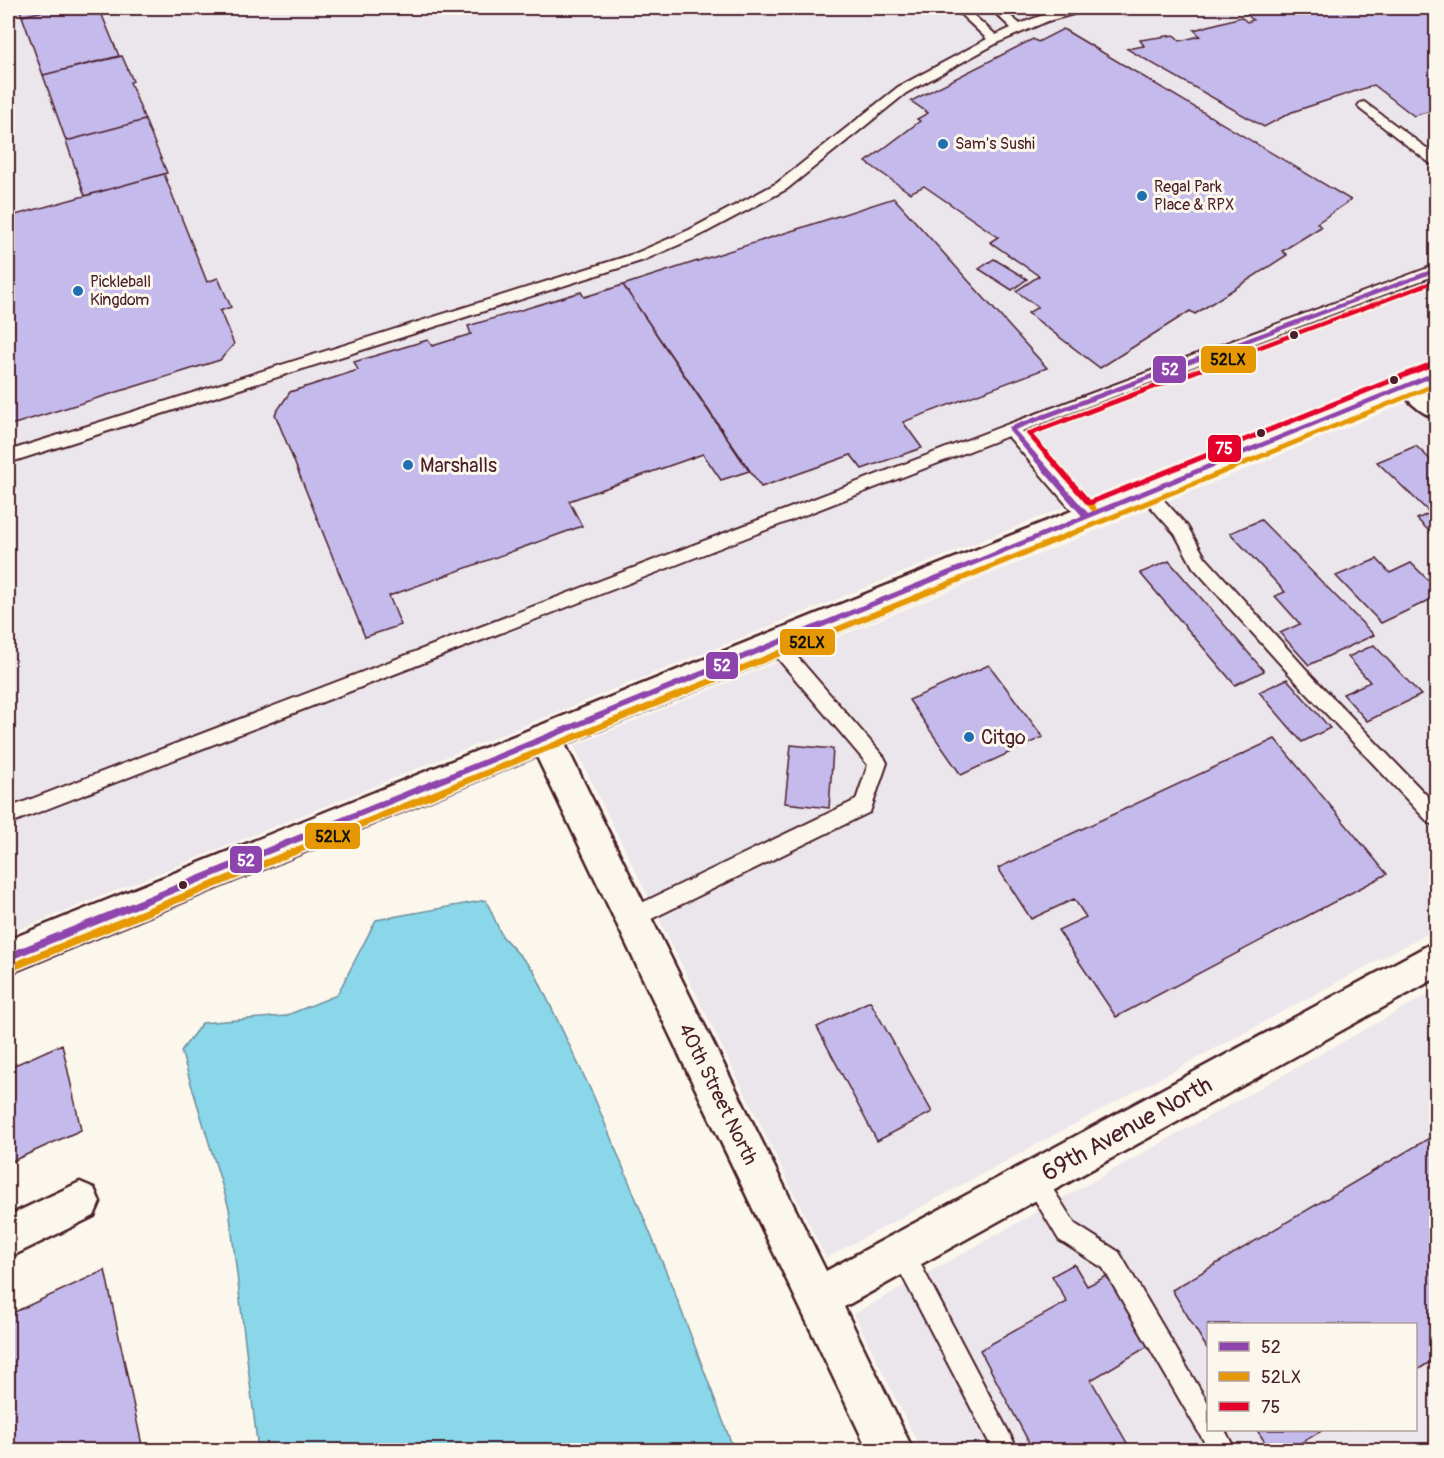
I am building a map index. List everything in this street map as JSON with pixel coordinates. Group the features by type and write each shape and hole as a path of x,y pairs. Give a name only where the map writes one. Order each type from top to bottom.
{"street":[{"path":"8,957 1437,374"},
{"path":"1410,384 1437,408"},
{"name":"40th Street North","path":"545,738 891,1450"},
{"name":"69th Avenue North","path":"818,1298 1437,959"},
{"path":"8,1237 80,1202"}],"lane":[{"path":"958,8 995,40"},
{"path":"995,8 1019,29"},
{"path":"8,457 639,257 694,233 782,186 902,90 995,40 1055,15 1077,10 1112,8"},
{"path":"1365,106 1437,161"},
{"path":"8,816 1011,429 1437,270"},
{"path":"1011,429 1086,516"},
{"path":"1148,492 1181,530 1199,562 1307,682 1437,818"},
{"path":"632,918 863,806 878,763 775,643"},
{"path":"1034,1180 1067,1232 1111,1260 1207,1422"},
{"path":"902,1252 1006,1450"},
{"path":"1212,1431 1223,1450"}],"shaded area":[{"path":"8,8 1436,8 1436,357 8,934"},
{"path":"1411,401 1436,425 1436,929 826,1258 574,746"},
{"path":"1436,990 1436,1450 921,1450 854,1314"}],"water":[{"path":"486,900 502,936 534,971 594,1097 674,1291 734,1450 258,1450 229,1208 181,1051 202,1023 285,1016 337,995 376,920"}],"building":[{"path":"19,8 57,8 22,16"},
{"path":"57,8 99,8 119,56 43,75 22,16"},
{"path":"1265,8 1436,8 1436,109 1414,116 1374,85 1292,112 1264,127 1127,49 1144,46 1140,40 1174,35 1180,41 1200,36 1194,30 1241,17 1247,22 1253,20 1245,13"},
{"name":"Regal Park Place & RPX","path":"1063,29 1351,200 1317,223 1321,227 1282,251 1287,255 1195,314 1190,311 1100,368 1028,313 1038,307 1016,291 1039,276 990,242 998,237 924,186 910,193 866,162 920,121 917,119 928,113 911,101 1033,39 1038,42"},
{"path":"122,56 133,81 130,82 145,120 66,141 43,75"},
{"path":"145,120 167,173 85,196 66,141"},
{"path":"164,174 207,282 218,278 231,307 220,311 234,344 220,360 8,426 8,217"},
{"path":"894,198 1047,368 903,422 922,448 862,469 851,455 761,487 623,285"},
{"path":"994,259 1027,279 1012,290 979,269"},
{"path":"623,285 749,471 721,480 703,454 569,501 582,526 389,596 401,625 365,637 275,414 290,392 358,370 354,362 428,340 432,346 471,334 468,326 581,292 584,297"},
{"path":"1416,446 1436,465 1436,538 1417,519 1430,513 1377,462"},
{"path":"1261,520 1374,635 1309,665 1280,633 1300,624 1275,596 1285,592 1230,533"},
{"path":"1377,559 1390,573 1411,563 1436,588 1436,597 1381,623 1336,576"},
{"path":"1169,561 1264,671 1235,685 1140,573"},
{"path":"1374,645 1421,695 1367,721 1343,694 1370,682 1348,657"},
{"path":"989,665 1043,737 961,775 909,700"},
{"path":"1287,679 1330,728 1302,742 1259,692"},
{"path":"1275,739 1387,874 1116,1017 1058,930 1086,917 1074,899 1031,919 998,868"},
{"path":"791,745 833,749 829,808 785,803"},
{"path":"870,1001 932,1112 877,1141 817,1027"},
{"path":"62,1044 81,1130 8,1163 8,1068"},
{"path":"1436,1134 1436,1358 1417,1370 1417,1323 1207,1323 1207,1348 1172,1290"},
{"path":"1074,1264 1087,1286 1109,1275 1150,1345 1091,1380 1131,1450 1033,1450 980,1350 1067,1302 1052,1276"},
{"path":"105,1270 143,1450 8,1450 8,1315"},
{"path":"1258,1431 1321,1431 1289,1450 1270,1450"}],"transit line":[{"name":"52","path":"1086,516 1011,429 1436,270"},
{"name":"52LX","path":"1094,509 1029,434 1436,281"},
{"name":"75","path":"1432,364 1089,503 1029,434 1436,281"},
{"name":"52","path":"8,957 1436,374"},
{"name":"52LX","path":"12,967 1436,385"}],"place":[{"name":"Sam's Sushi","path":"943,144"},
{"name":"Regal Park Place & RPX","path":"1142,196"},
{"name":"Pickleball Kingdom","path":"78,291"},
{"name":"Marshalls","path":"408,465"},
{"name":"Citgo","path":"969,737"}]}
